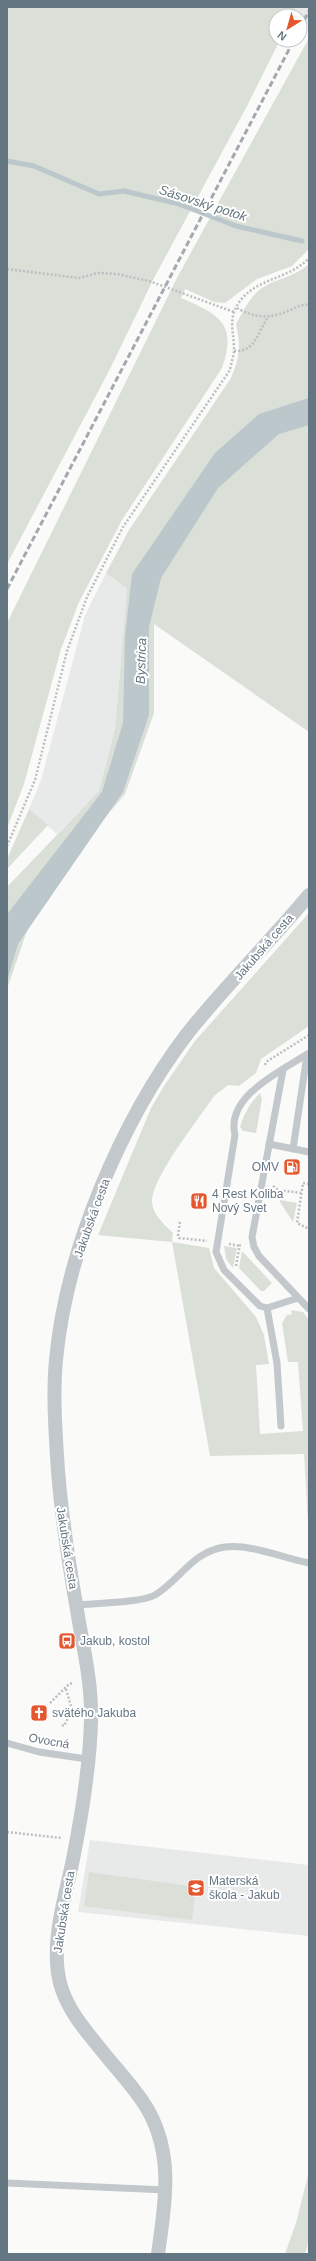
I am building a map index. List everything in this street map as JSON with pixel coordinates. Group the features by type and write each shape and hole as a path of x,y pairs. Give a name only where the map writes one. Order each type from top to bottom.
{"street":[{"name":"Jakubská cesta","path":"158,2254 166,2190 166,2164 163,2144 156,2126 136,2092 76,2018 60,1985 57,1965 61,1915 76,1839 88,1759 91,1721 90,1682 60,1504 55,1399 57,1353 69,1286 77,1259 115,1153 152,1083 189,1032 309,895"}],"lane":[{"path":"298,1298 267,1308 253,1302 224,1270 216,1252 235,1135 233,1128 236,1115 245,1098 260,1085 308,1054"},
{"path":"293,1149 308,1054"},
{"path":"283,1070 252,1237 254,1247 259,1256 309,1309"},
{"path":"269,1144 309,1152"},
{"path":"267,1308 277,1363 281,1426"},
{"name":"Jakubská cesta","path":"76,1605 143,1599 154,1595 193,1562 211,1551 224,1547 241,1547 309,1563"},
{"name":"Ovocná","path":"7,1743 39,1752 88,1759"},
{"path":"7,2183 166,2190"}],"path":[{"path":"7,846 35,780 67,651 87,597 123,527 230,370 234,352 232,323 234,312 243,297 258,285 295,269 309,258"},
{"path":"7,270 64,278 79,278 98,273 117,274 149,281 234,312"},
{"path":"237,308 255,317 283,313 303,304 309,305"},
{"path":"234,352 241,352 253,344 269,316"},
{"path":"270,1180 273,1186 278,1190 301,1193"},
{"path":"309,1184 303,1183 296,1223 309,1230"},
{"path":"180,1222 179,1238 204,1242 209,1240"},
{"path":"225,1243 240,1246"},
{"path":"50,1703 66,1688 72,1710 64,1726 62,1725"},
{"path":"7,1832 76,1839"}],"shaded area":[{"path":"7,7 296,7 268,8 268,48 276,48 247,106 154,278 110,369 7,564"},
{"path":"309,7 309,25 308,8 296,8"},
{"path":"309,38 309,249 292,266 257,279 225,303 214,302 185,289 181,298 205,309 214,315 226,330 228,340 222,368 122,520 79,602 61,649 24,784 7,828 7,623 178,276 303,48 308,48"},
{"path":"309,264 309,732 154,624 154,713 125,794 39,896 7,989 7,887 99,791 115,729 127,589 106,573 129,530 231,378 239,351 239,339 236,324 247,304 262,288 298,272"},
{"path":"106,573 127,589 115,729 99,791 57,834 29,809 41,780 85,615"},
{"path":"29,809 48,825 8,868 7,859"},
{"path":"309,913 309,1026 261,1059 256,1073 239,1086 228,1085 214,1096 167,1164 154,1192 152,1203 157,1216 173,1233 172,1242 98,1235 151,1108 164,1086 195,1041"},
{"path":"260,1093 262,1099 256,1133 243,1131 240,1127 243,1118 250,1105"},
{"path":"280,1200 297,1203 293,1222 280,1202"},
{"path":"172,1242 209,1248 214,1268 256,1317 264,1335 269,1364 256,1365 260,1434 303,1431 298,1362 288,1362 282,1323 287,1315 292,1314 291,1310 303,1312 309,1320 309,1539 304,1454 210,1456"},
{"path":"224,1246 237,1248 233,1268 226,1259"},
{"path":"242,1251 272,1283 264,1291 261,1291 239,1268"},
{"name":"Materská škola - Jakub","path":"90,1840 309,1865 309,1936 78,1912"},
{"path":"89,1872 196,1887 192,1920 84,1906"},
{"path":"309,2171 309,2240 305,2254 285,2254 296,2223"}],"water":[{"name":"Bystrica","path":"309,398 309,425 279,434 218,488 161,578 149,627 149,715 123,792 18,944 7,981 8,913 102,792 123,723 125,636 132,574 215,453 259,414"}],"waterway":[{"name":"Sásovský potok","path":"7,161 34,166 99,194 124,191 179,204 236,226 302,241"}],"railway":[{"path":"7,589 290,48"}],"place":[{"name":"OMV","path":"292,1167"},
{"name":"4 Rest Koliba Nový Svet","path":"199,1201"},
{"name":"Jakub, kostol","path":"67,1641"},
{"name":"svätého Jakuba","path":"39,1713"},
{"name":"Materská škola - Jakub","path":"196,1888"}]}
